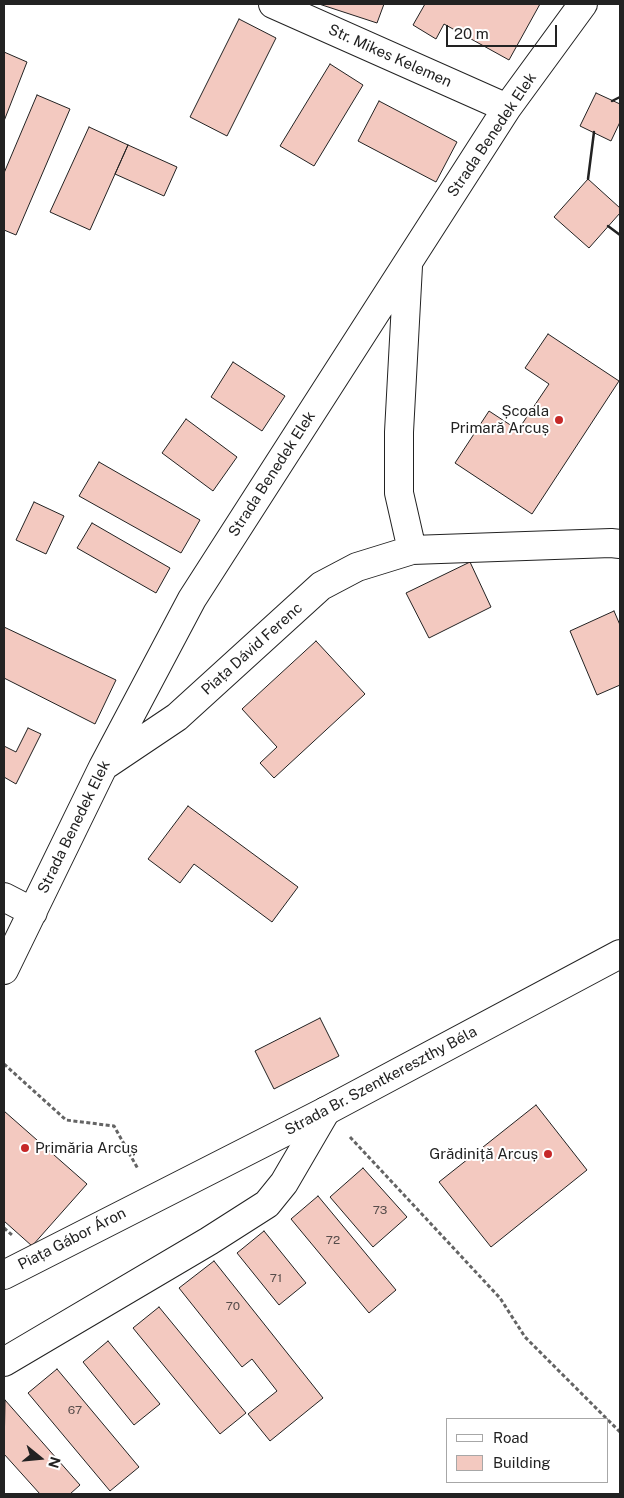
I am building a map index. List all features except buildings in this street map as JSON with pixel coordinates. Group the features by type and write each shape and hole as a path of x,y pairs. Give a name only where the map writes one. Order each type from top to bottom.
{"street":[{"name":"Str. Mikes Kelemen","path":"273,4 507,108"},
{"name":"Strada Benedek Elek","path":"4,970 103,767 192,599 507,108 583,4"},
{"path":"408,264 399,432 399,493 412,550"},
{"name":"Piața Dávid Ferenc","path":"103,767 177,717 321,586 357,567 412,550 602,543 620,544"},
{"path":"4,897 33,912"},
{"name":"Strada Br. Szentkereszthy Béla","path":"140,1204 326,1111 620,954"},
{"path":"4,1362 209,1241 267,1204 284,1183 326,1111"},
{"name":"Piața Gábor Áron","path":"4,1275 140,1204"}],"path":[{"path":"4,1064 66,1120 114,1126 138,1169 148,1169"},
{"path":"326,1111 500,1298 525,1337 605,1418"},
{"path":"609,1422 620,1432"}],"wall":[{"path":"612,101 620,97"},
{"path":"588,179 594,132"},
{"path":"608,226 620,235"}],"place":[{"name":"Școala Primară Arcuș","path":"559,420"},
{"name":"Primăria Arcuș","path":"25,1148"},
{"name":"Grădiniță Arcuș","path":"548,1154"}]}
